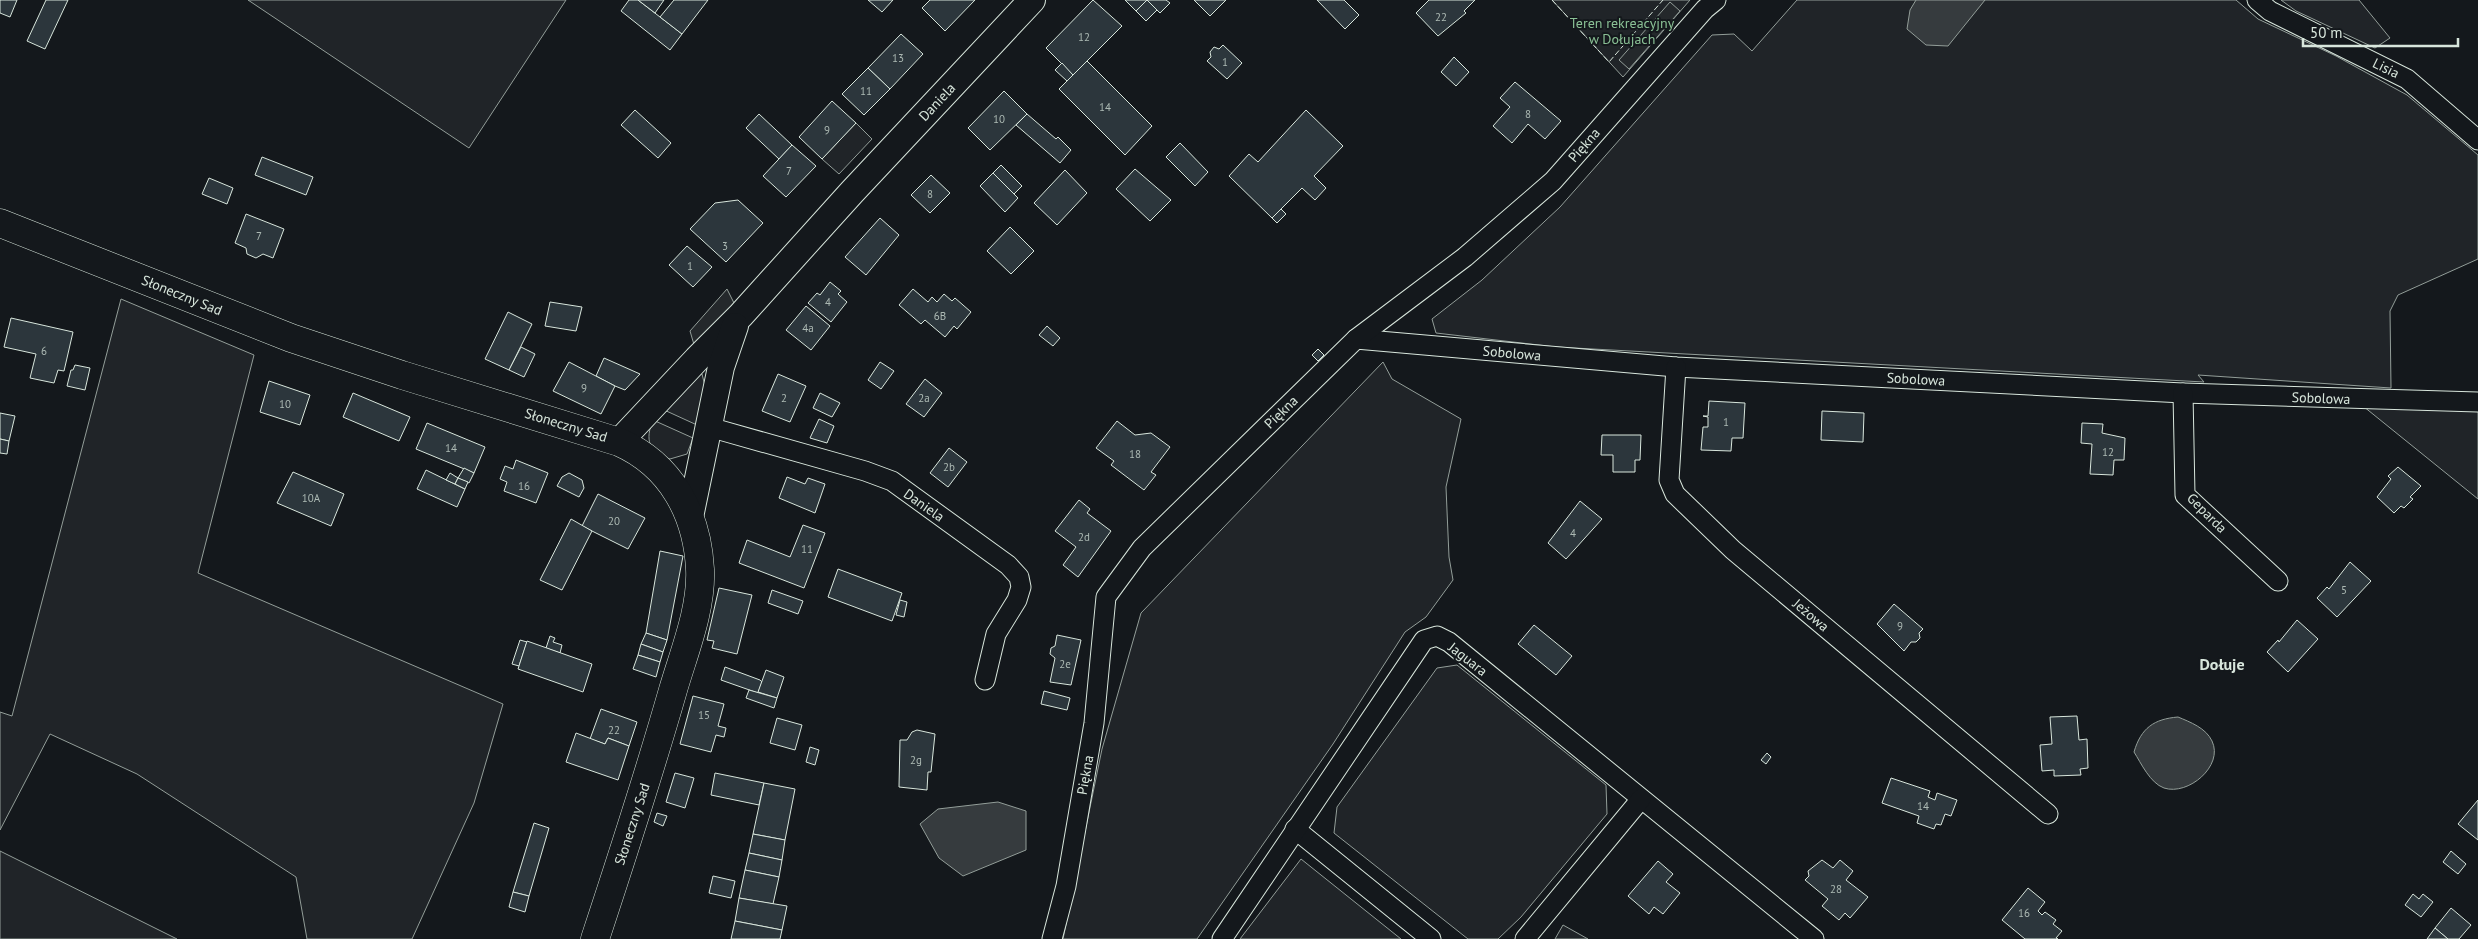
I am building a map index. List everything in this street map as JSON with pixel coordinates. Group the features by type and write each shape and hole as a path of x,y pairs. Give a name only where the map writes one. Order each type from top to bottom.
{"main road":[{"name":"Słoneczny Sad","path":"0,223 291,338 619,442 647,458 666,475 679,494 690,517 696,540 700,571 691,627 653,758 595,939"}],"street":[{"name":"Daniela","path":"619,442 741,315 857,186 1032,0"},
{"name":"Piękna","path":"1052,939 1066,886 1094,723 1106,597 1142,548 1356,339 1465,256 1554,181 1705,9 1716,0"},
{"name":"Lisia","path":"2257,0 2270,11 2407,79 2478,140"},
{"name":"Daniela","path":"690,517 726,349 741,315"},
{"name":"Sobolowa","path":"1356,339 1676,367 2183,394 2478,402"},
{"name":"Jeżowa","path":"1676,367 1669,480 1675,494 1733,550 2048,814"},
{"name":"Geparda","path":"2183,394 2185,495 2278,581"},
{"name":"Daniela","path":"709,427 865,471 892,481 1008,565 1019,577 1021,588 1017,600 996,634 985,680"},
{"name":"Jaguara","path":"1222,939 1424,640 1437,636 1449,642 1814,939"},
{"path":"1525,939 1641,798"},
{"path":"1295,829 1431,939"}],"green space":[{"path":"248,0 566,0 469,148"},
{"name":"Teren rekreacyjny w Dołujach","path":"1552,0 1690,0 1623,77"},
{"path":"1797,0 2236,0 2258,19 2336,56 2407,95 2478,155 2478,259 2398,295 2390,311 2391,388 2198,375 2204,382 1556,347 1436,333 1432,319 1482,280 1560,207 1712,35 1734,34 1752,51"},
{"path":"2281,0 2359,0 2390,38 2375,48 2296,11"},
{"path":"856,123 872,139 839,174 822,159"},
{"path":"121,299 254,355 198,573 503,704 474,803 412,939 307,939 296,877 137,774 50,734 0,830 0,712 12,716"},
{"path":"1383,362 1392,379 1461,419 1446,487 1449,557 1453,580 1426,617 1405,632 1333,744 1197,939 1063,939 1102,749 1141,613"},
{"path":"697,373 702,374 705,386 697,425 662,409"},
{"path":"2358,402 2478,408 2478,499"},
{"path":"653,420 693,438 687,454 670,459 653,449 650,444 649,433"},
{"path":"1457,665 1606,785 1607,814 1521,917 1498,939 1468,939 1334,833 1337,807 1437,668"},
{"path":"0,851 177,939 0,939"},
{"path":"1301,859 1401,939 1240,939"},
{"path":"1563,925 1588,939 1555,939"}],"shaded area":[{"path":"1916,0 1985,0 1948,46 1926,45 1907,29 1910,10"},
{"path":"1670,2 1680,11 1629,69 1619,60"},
{"path":"727,289 734,303 695,348 690,331"},
{"path":"2178,717 2206,732 2212,741 2213,760 2202,777 2193,783 2183,788 2164,788 2154,782 2134,752 2140,737 2150,726 2162,720"},
{"path":"998,802 1026,811 1026,850 963,876 939,858 920,824 938,809"}],"building":[{"path":"0,0 17,0 10,17 0,13"},
{"path":"46,0 68,0 45,49 27,41"},
{"path":"629,0 638,0 682,34 670,50 621,11"},
{"path":"638,0 664,0 655,13"},
{"path":"674,0 708,0 682,34 660,17"},
{"path":"868,0 893,0 882,12"},
{"path":"930,0 975,0 945,31 922,8"},
{"path":"1093,0 1122,26 1073,75 1046,48"},
{"path":"1125,0 1148,0 1136,11"},
{"path":"1147,0 1157,10 1146,21 1136,11"},
{"path":"1147,0 1166,0 1170,3 1160,13"},
{"path":"1194,0 1226,0 1210,16"},
{"path":"1317,0 1344,0 1359,15 1345,29"},
{"path":"1429,0 1475,0 1464,11 1466,13 1438,36 1416,13"},
{"path":"901,34 923,54 890,89 868,68"},
{"path":"1223,45 1242,63 1227,79 1207,61 1211,57 1210,52 1214,47 1219,49"},
{"path":"1454,57 1469,72 1456,86 1441,72"},
{"path":"1087,61 1152,126 1125,155 1059,89"},
{"path":"1062,63 1073,75 1067,81 1055,70"},
{"path":"868,68 890,89 864,115 842,94"},
{"path":"1515,82 1561,121 1545,139 1528,124 1512,143 1493,126 1510,107 1500,98"},
{"path":"1004,91 1027,114 990,150 968,128"},
{"path":"832,101 856,123 822,159 799,137"},
{"path":"635,110 671,143 658,158 621,125"},
{"path":"1306,110 1343,146 1314,176 1326,188 1315,200 1302,188 1272,218 1229,176 1249,154 1258,162"},
{"path":"759,114 792,145 779,159 746,128"},
{"path":"1027,114 1056,139 1058,137 1071,150 1060,163 1016,125"},
{"path":"1180,143 1208,172 1195,186 1166,157"},
{"path":"792,145 816,166 786,197 763,176"},
{"path":"262,157 313,177 306,195 255,175"},
{"path":"1001,165 1022,186 1014,194 993,173"},
{"path":"1135,169 1171,200 1150,221 1116,189"},
{"path":"1065,170 1087,193 1057,225 1034,203"},
{"path":"993,173 1018,198 1005,212 980,186"},
{"path":"931,175 950,193 930,213 911,195"},
{"path":"209,178 233,188 227,204 202,194"},
{"path":"738,200 763,223 726,262 690,229 715,203"},
{"path":"1281,209 1286,214 1277,223 1272,218"},
{"path":"246,214 284,229 273,258 263,254 256,258 247,254 246,248 235,243"},
{"path":"880,218 899,235 866,275 845,257"},
{"path":"1010,227 1034,251 1011,274 987,251"},
{"path":"687,246 712,267 693,287 669,265"},
{"path":"830,282 841,291 838,294 847,302 831,322 808,303 817,293 820,295"},
{"path":"913,289 928,302 932,297 937,302 944,294 952,301 955,298 971,312 957,329 954,326 945,337 925,320 921,324 899,305"},
{"path":"550,302 582,307 576,331 545,326"},
{"path":"806,306 830,326 811,350 786,330"},
{"path":"508,312 532,324 509,370 485,359"},
{"path":"11,318 73,332 64,371 58,370 54,383 30,378 36,354 4,347"},
{"path":"1047,326 1060,338 1053,346 1039,335"},
{"path":"521,347 535,354 524,377 509,370"},
{"path":"1318,349 1324,355 1318,361 1312,355"},
{"path":"604,358 640,374 625,390 615,386 596,376"},
{"path":"569,362 615,386 601,414 553,391"},
{"path":"880,362 894,371 881,389 868,380"},
{"path":"75,365 90,368 85,390 67,386 71,370 73,370"},
{"path":"778,374 806,386 790,422 762,411"},
{"path":"925,379 942,393 924,417 906,404"},
{"path":"269,381 310,395 300,425 260,412"},
{"path":"353,393 410,417 399,441 343,417"},
{"path":"820,393 840,403 832,417 813,408"},
{"path":"1709,401 1745,403 1743,438 1732,438 1731,451 1701,450 1703,427 1708,427 1708,417 1703,416 1708,416"},
{"path":"1822,411 1864,413 1863,442 1821,440"},
{"path":"0,413 15,416 9,441 0,439"},
{"path":"819,419 834,426 827,443 810,438"},
{"path":"1117,421 1135,435 1151,433 1170,447 1151,472 1156,475 1144,490 1111,465 1114,461 1096,448"},
{"path":"427,423 485,447 474,473 416,449"},
{"path":"2082,423 2103,424 2102,433 2125,438 2124,460 2114,460 2113,475 2090,474 2092,444 2081,443"},
{"path":"1602,435 1641,435 1640,460 1635,460 1635,472 1613,472 1613,455 1601,455"},
{"path":"0,439 9,441 7,454 0,453"},
{"path":"949,448 967,462 948,487 930,473"},
{"path":"516,460 548,473 536,503 504,491 507,482 500,479 505,466 513,469"},
{"path":"2398,467 2421,486 2410,497 2413,499 2404,508 2401,506 2394,513 2377,497 2391,479 2388,476"},
{"path":"464,468 474,473 469,483 458,478"},
{"path":"426,470 465,489 457,507 417,489"},
{"path":"293,472 344,494 331,526 277,503"},
{"path":"450,473 458,478 455,484 446,480"},
{"path":"569,473 582,480 584,488 579,497 557,486 562,477"},
{"path":"787,477 805,484 808,478 825,484 815,513 779,498"},
{"path":"458,478 468,482 465,489 455,484"},
{"path":"598,494 645,518 628,549 582,526"},
{"path":"1079,500 1090,509 1087,513 1111,531 1078,577 1063,565 1076,547 1055,531"},
{"path":"1580,501 1602,519 1566,559 1548,543"},
{"path":"571,519 592,531 562,590 540,580"},
{"path":"803,525 825,533 804,588 739,563 747,540 790,557"},
{"path":"660,551 683,556 667,640 646,633"},
{"path":"2350,562 2371,581 2337,617 2317,598 2327,587 2329,589"},
{"path":"838,569 902,593 892,621 828,597"},
{"path":"719,588 752,595 737,654 712,648 714,641 707,640"},
{"path":"772,590 803,601 798,614 768,603"},
{"path":"900,600 907,602 904,617 896,615"},
{"path":"1894,604 1923,629 1919,633 1920,638 1916,642 1911,642 1904,651 1877,624"},
{"path":"2297,620 2318,639 2288,672 2267,652 2278,640 2279,642"},
{"path":"1534,625 1572,656 1556,675 1518,644"},
{"path":"646,633 667,640 663,652 641,644"},
{"path":"1057,635 1081,640 1071,685 1050,682 1055,658 1050,654 1051,648 1055,646"},
{"path":"550,636 555,638 553,642 562,645 560,653 546,648"},
{"path":"520,640 527,642 519,666 512,664"},
{"path":"527,641 592,664 583,692 518,669"},
{"path":"641,644 663,652 660,662 638,655"},
{"path":"638,655 660,662 656,677 633,669"},
{"path":"725,667 760,680 762,682 758,693 721,680"},
{"path":"766,670 784,677 777,698 758,692"},
{"path":"749,690 777,698 774,708 746,698"},
{"path":"1044,691 1070,698 1067,710 1041,704"},
{"path":"693,696 724,704 718,726 726,728 724,737 716,735 711,752 680,744"},
{"path":"601,709 637,722 629,746 608,738 605,744 590,739"},
{"path":"2077,716 2079,740 2087,739 2088,768 2080,769 2081,775 2054,776 2054,770 2042,771 2040,745 2052,744 2050,717"},
{"path":"777,718 802,725 795,750 770,743"},
{"path":"917,730 935,734 931,772 928,772 927,790 899,787 900,740 907,740 912,732"},
{"path":"576,733 605,744 608,738 629,746 618,780 566,762"},
{"path":"810,747 819,750 815,765 806,762"},
{"path":"1767,753 1771,757 1766,764 1761,760"},
{"path":"675,773 694,778 685,808 666,802"},
{"path":"715,773 764,783 759,805 711,795"},
{"path":"1891,778 1930,791 1928,797 1935,800 1937,793 1957,800 1951,816 1945,814 1941,825 1936,824 1934,829 1917,823 1919,816 1882,803"},
{"path":"764,783 795,789 785,840 753,834"},
{"path":"2478,800 2478,840 2458,824"},
{"path":"657,813 667,816 663,826 654,822"},
{"path":"534,823 549,828 529,896 513,892"},
{"path":"753,834 785,840 782,860 749,853"},
{"path":"2451,851 2466,864 2458,874 2443,862"},
{"path":"749,853 782,860 779,877 745,870"},
{"path":"1822,860 1833,868 1840,860 1853,871 1846,880 1868,897 1850,918 1845,913 1839,920 1822,906 1828,899 1805,880 1809,876 1808,871"},
{"path":"1658,861 1673,874 1666,882 1680,893 1663,914 1654,907 1649,914 1628,896"},
{"path":"745,870 779,877 773,904 739,898"},
{"path":"713,876 735,881 731,898 709,893"},
{"path":"2028,888 2045,902 2038,911 2042,915 2045,912 2056,920 2053,924 2062,931 2056,938 2058,939 2025,939 2002,920"},
{"path":"513,892 529,896 525,912 509,907"},
{"path":"2413,894 2419,899 2423,894 2433,902 2421,917 2405,905"},
{"path":"739,898 787,906 782,930 735,921"},
{"path":"2451,908 2471,925 2459,939 2448,939 2435,928"},
{"path":"735,921 782,930 780,939 731,939"},
{"path":"2435,928 2448,939 2427,939"}],"fence":[{"path":"1552,0 1609,62 1663,0"}],"district":[{"name":"Dołuje","path":"2222,664"}]}
